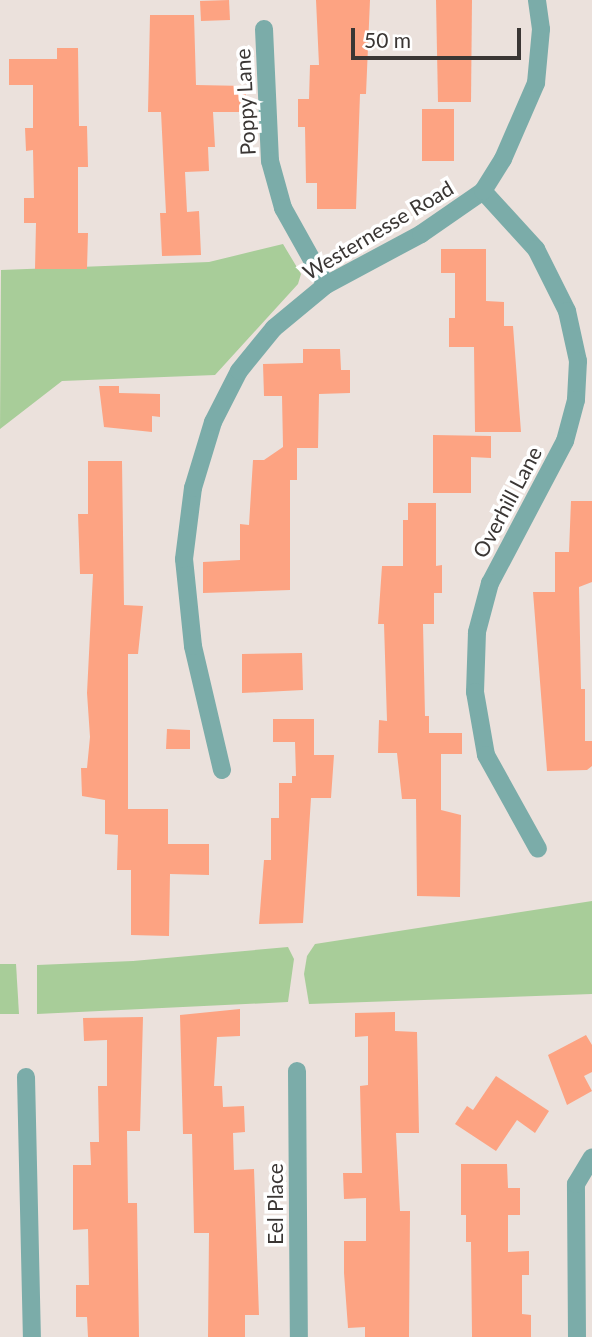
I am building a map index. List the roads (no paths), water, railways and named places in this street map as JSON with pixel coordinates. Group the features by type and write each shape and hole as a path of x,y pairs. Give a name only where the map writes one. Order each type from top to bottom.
{"street":[{"name":"Westernesse Road","path":"222,770 187,596 184,559 192,488 212,422 239,370 274,328 326,285 421,234 483,191 503,159 536,83 541,29 537,0"},
{"name":"Poppy Lane","path":"264,29 270,161 283,208 326,285"},
{"name":"Overhill Lane","path":"483,191 536,249 567,311 578,361 576,400 565,441 490,583 477,632 475,692 486,755 538,849"},
{"name":"Eel Place","path":"297,1071 299,1337"},
{"path":"26,1077 32,1337"},
{"path":"577,1337 576,1184 592,1157"}]}
